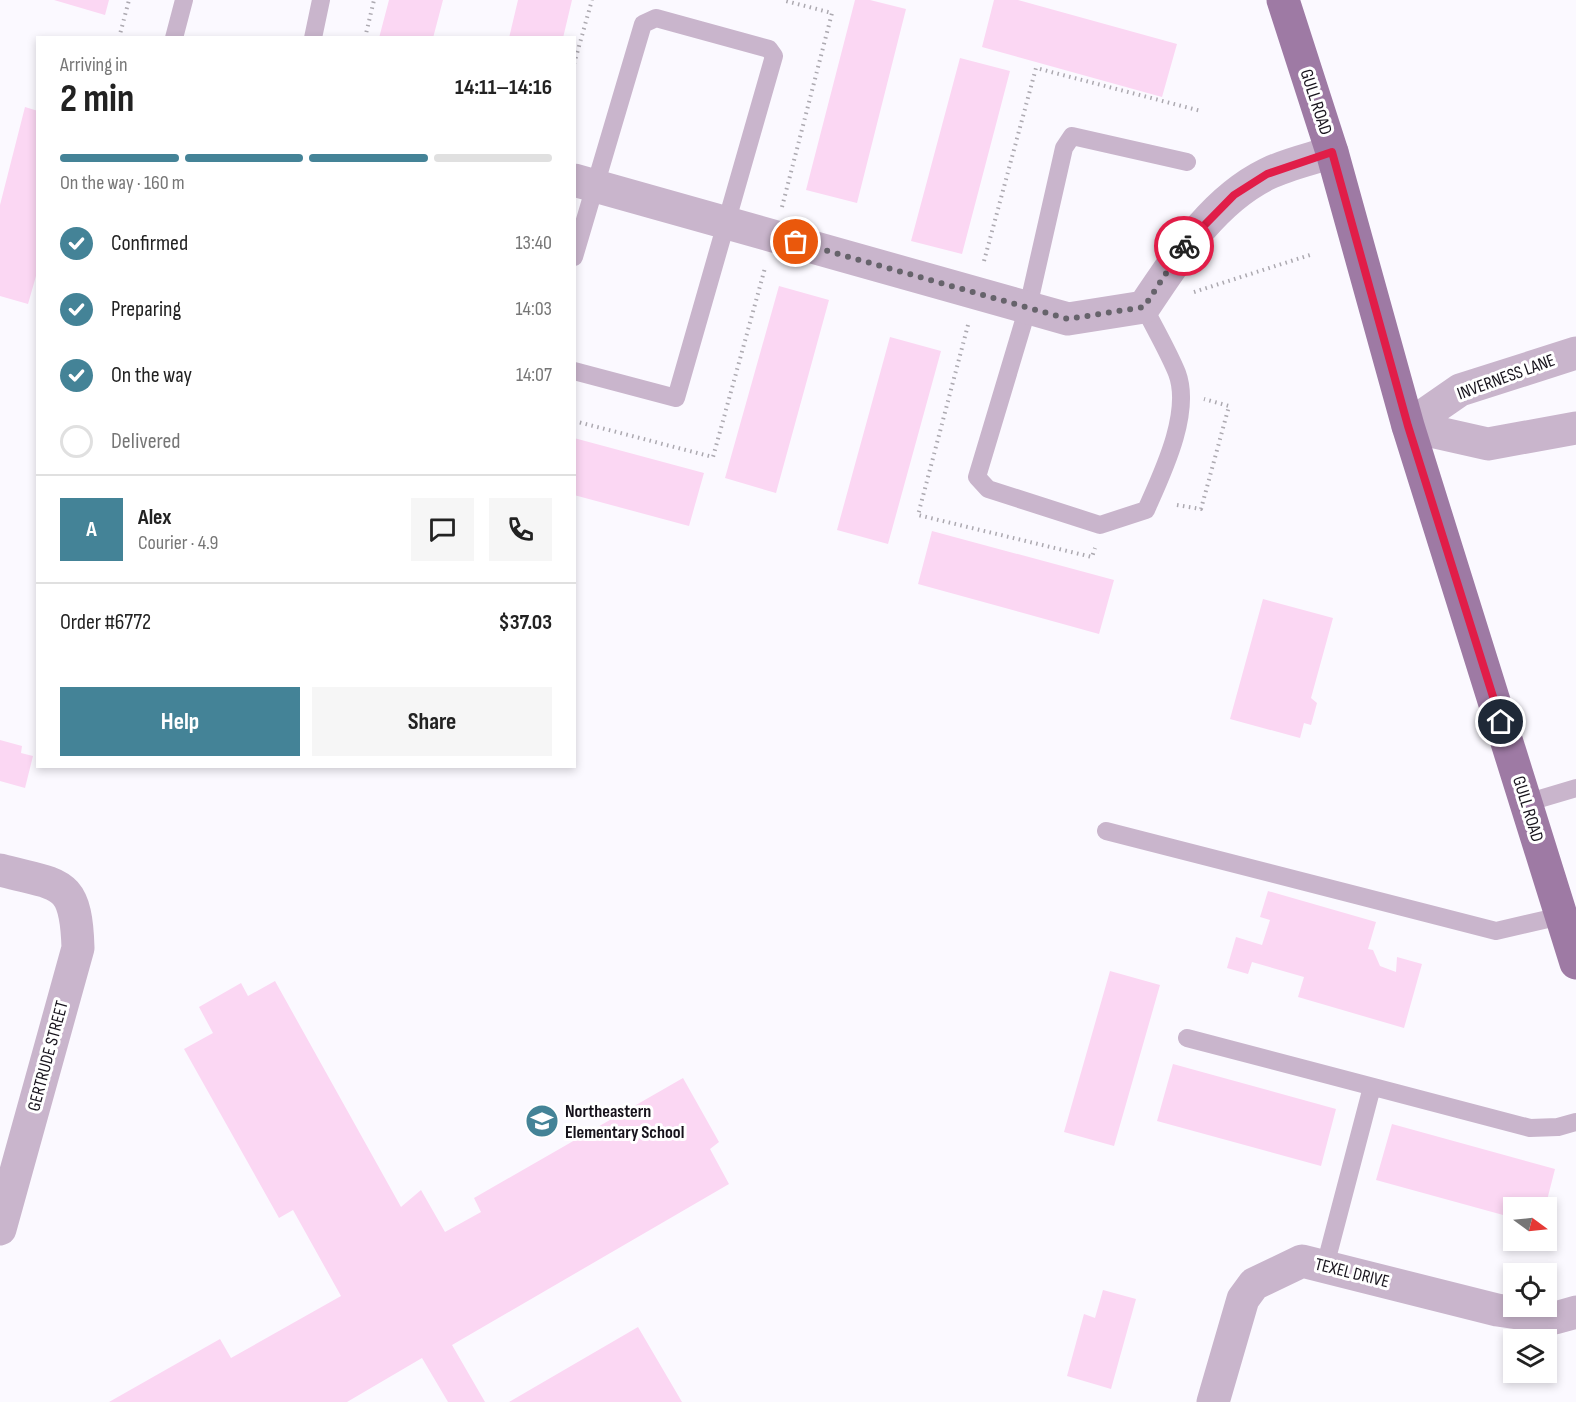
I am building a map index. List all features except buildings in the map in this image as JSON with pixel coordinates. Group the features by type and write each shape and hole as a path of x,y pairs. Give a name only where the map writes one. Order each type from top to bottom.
{"main road":[{"name":"GULL ROAD","path":"1283,0 1332,152 1408,426 1576,963"}],"street":[{"path":"584,182 1068,319 1144,307 1185,245 1234,195 1267,174 1332,152"},
{"name":"INVERNESS LANE","path":"1408,426 1460,390 1576,353"},
{"path":"1408,426 1488,444 1576,429"},
{"name":"GERTRUDE STREET","path":"0,870 58,885 73,901 78,948 0,1229"},
{"name":"TEXEL DRIVE","path":"1213,1402 1240,1308 1254,1284 1302,1261 1527,1315 1555,1318 1576,1312"}],"lane":[{"path":"175,36 184,0"},
{"path":"313,36 321,0"},
{"path":"576,242 584,182 643,24 656,18 769,49 774,56 676,398 576,372"},
{"path":"1144,307 1178,375 1180,407 1173,450 1146,510 1100,525 988,489 978,477 1028,308 1064,148 1072,136 1188,162"},
{"path":"1526,803 1576,788"},
{"path":"1106,831 1496,932 1562,916"},
{"path":"1187,1038 1530,1128 1558,1127 1576,1122"},
{"path":"1325,1266 1372,1087"}],"path":[{"path":"120,36 129,0"},
{"path":"365,36 374,0"},
{"path":"576,57 592,0"},
{"path":"779,215 832,13 782,0"},
{"path":"1095,547 1092,558 918,515 1036,68 1201,111"},
{"path":"1183,295 1312,254"},
{"path":"1171,507 1181,503 1201,509 1229,406 1204,398 1202,391"}],"way so far":[{"path":"796,242 1068,319 1144,307 1184,246"}],"place":[{"name":"Northeastern Elementary School","path":"542,1121"}],"route":[{"path":"1184,246 1234,195 1267,174 1332,152 1408,426 1501,722"}]}
